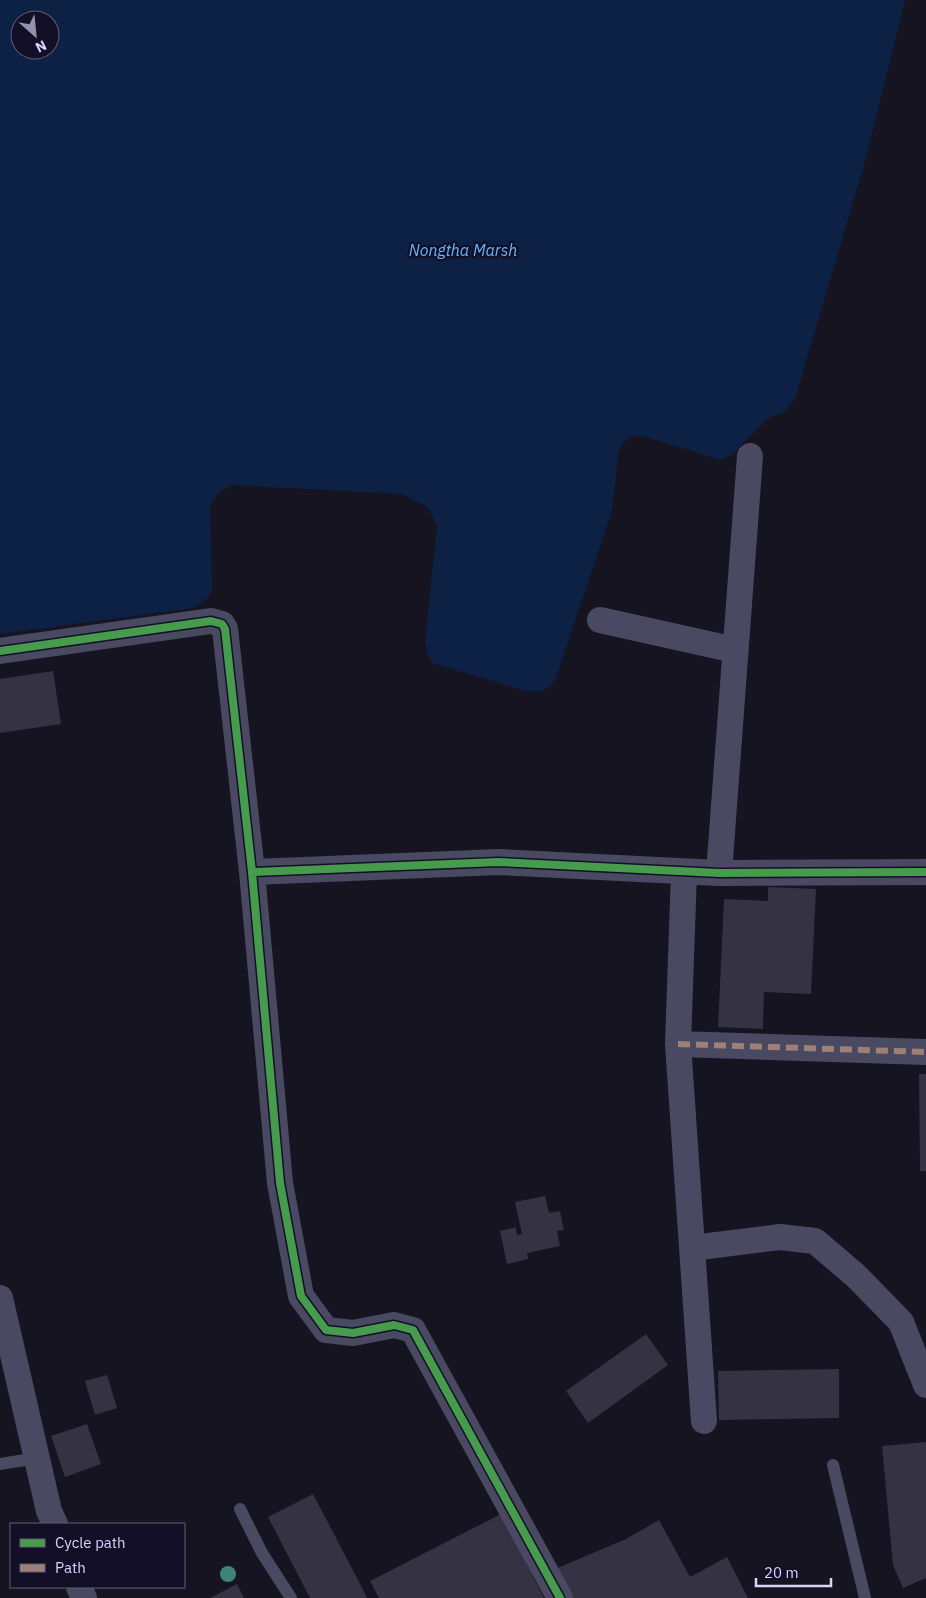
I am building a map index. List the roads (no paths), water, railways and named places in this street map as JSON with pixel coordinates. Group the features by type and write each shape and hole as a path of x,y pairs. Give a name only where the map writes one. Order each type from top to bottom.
{"street":[{"path":"719,873 750,456"},
{"path":"600,620 735,650"},
{"path":"0,651 211,621 222,624 225,629 252,872 280,1183 301,1296 326,1330 353,1332 394,1325 412,1330 560,1598"},
{"path":"252,872 498,862 719,873 926,872"},
{"path":"684,872 678,1044 704,1421"},
{"path":"678,1044 926,1052"},
{"path":"692,1248 780,1238 815,1241 856,1276 901,1322 926,1385"},
{"path":"0,1298 37,1458 55,1523"}],"lane":[{"path":"0,1464 37,1458"},
{"path":"833,1465 866,1598"},
{"path":"240,1509 262,1552 291,1598"}],"water":[{"name":"Nongtha Marsh","path":"0,0 905,0 866,158 795,399 784,412 767,419 735,453 721,460 646,437 633,435 623,443 619,450 612,511 555,680 548,688 541,691 523,690 432,663 427,654 425,642 437,526 428,507 402,494 231,485 219,493 210,505 212,589 207,599 193,608 0,634"}]}
